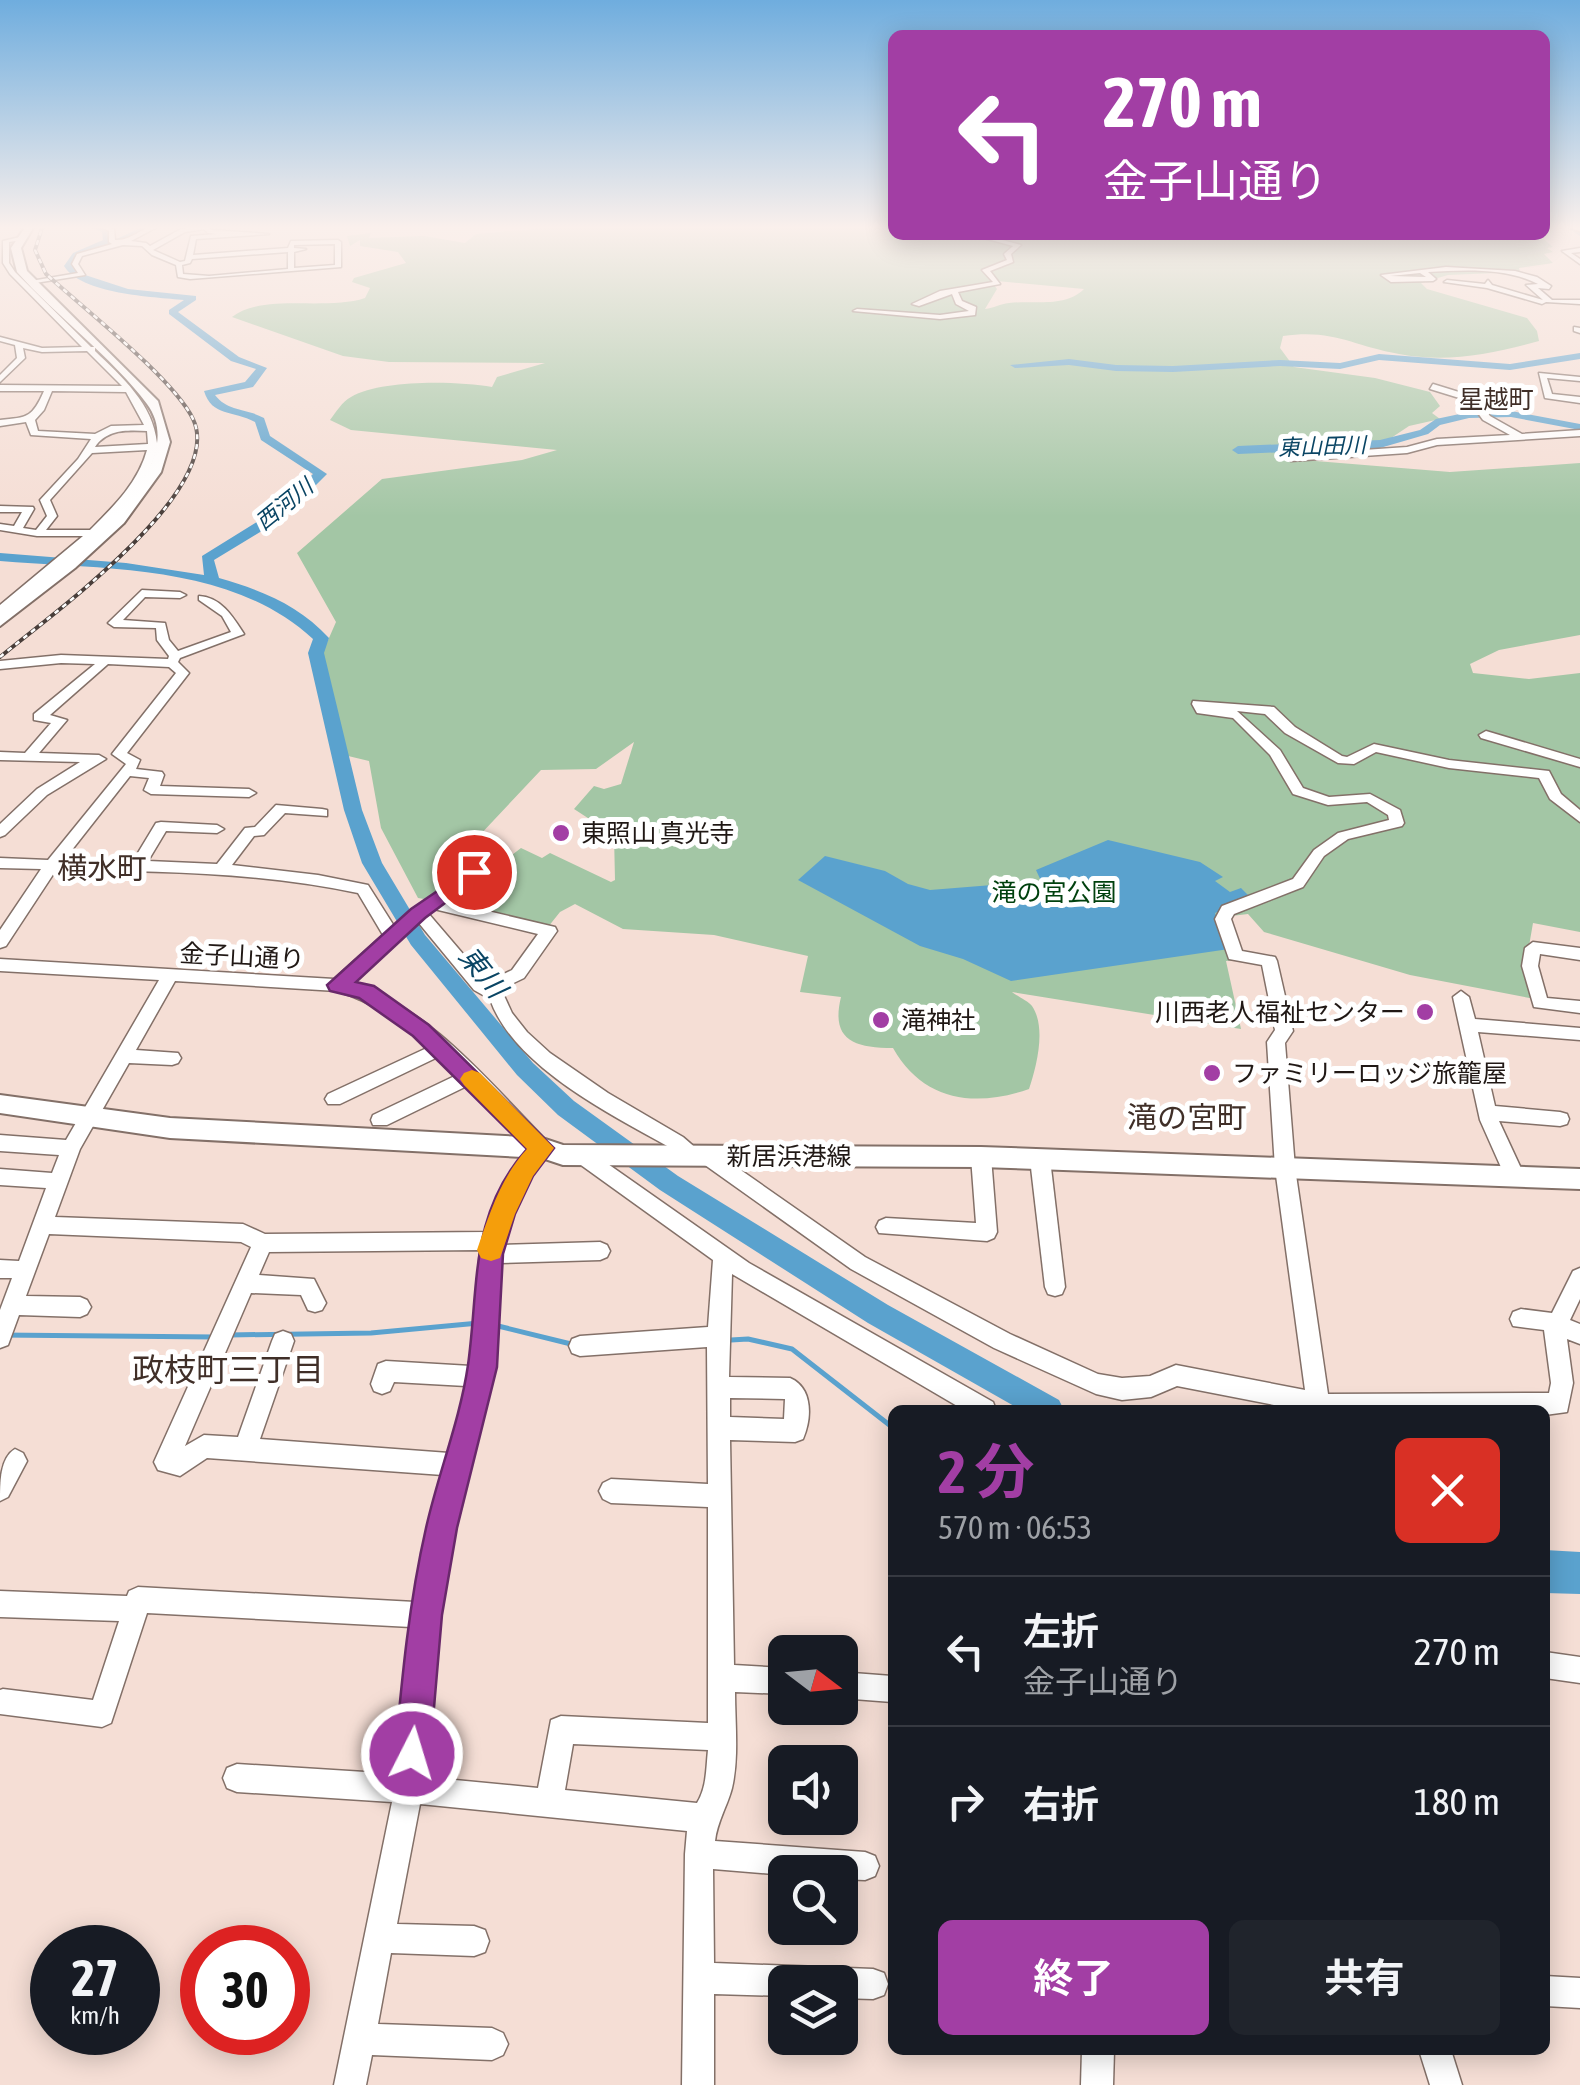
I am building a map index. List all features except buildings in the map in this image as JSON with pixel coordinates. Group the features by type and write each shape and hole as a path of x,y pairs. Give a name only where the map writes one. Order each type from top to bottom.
{"highway":[{"path":"0,621 51,572 132,506 156,470 164,426 154,404 64,322"}],"main road":[{"name":"新居浜港線","path":"0,1104 254,1134 542,1148 590,1155 981,1157 1580,1179"}],"street":[{"path":"0,328 9,334 4,340 42,350 92,349 128,389 158,446"},
{"path":"0,380 21,358 19,344"},
{"path":"1580,378 1542,375 1548,396 1580,400"},
{"path":"1432,387 1476,398 1484,408 1484,416 1519,436"},
{"path":"0,388 128,389"},
{"path":"30,419 48,391"},
{"path":"30,419 37,436 97,437 111,429 149,427"},
{"path":"0,422 30,419"},
{"path":"1291,458 1384,452 1437,442 1470,443 1580,433"},
{"path":"41,530 52,516 44,500 92,450 97,437"},
{"path":"92,450 158,446"},
{"path":"73,555 135,489 158,446"},
{"path":"0,508 29,508 17,529"},
{"path":"0,527 92,533"},
{"path":"0,611 51,572"},
{"path":"119,754 183,673 163,640 161,625 114,623 142,593 180,594 155,624"},
{"path":"0,664 60,659 102,663 173,660 238,634 226,614 203,598"},
{"path":"30,755 60,720 39,717 102,663"},
{"path":"1319,1405 1284,1168 1276,1042 1284,1030 1269,961 1236,955 1223,919 1228,910 1298,883 1318,854 1343,836 1397,823 1394,814 1370,798 1328,801 1298,791 1275,753 1237,715 1202,710 1198,704 1268,710 1290,730 1338,759 1349,761 1374,748 1448,764 1544,774 1555,796 1580,818"},
{"path":"1486,735 1580,762"},
{"path":"0,756 95,759 119,754 133,760 8,918 0,942"},
{"path":"0,832 42,792 95,759"},
{"path":"126,772 157,774 151,790 249,793"},
{"path":"222,868 250,831 259,832 281,808 322,813"},
{"path":"138,866 160,826 217,829"},
{"path":"338,985 423,909 500,853"},
{"path":"0,863 222,868 302,875 363,888 393,935"},
{"path":"423,909 480,986 496,995 498,1009 516,1031 571,1080 676,1142 689,1155 858,1264 1002,1341 1096,1384 1122,1390 1151,1386 1176,1375 1310,1405"},
{"path":"423,909 549,931 518,974 489,988"},
{"path":"1580,954 1533,948 1530,966 1540,1004 1580,1007"},
{"name":"金子山通り","path":"0,965 338,985 366,992 388,1005 440,1049 542,1148"},
{"path":"5,1324 45,1225 70,1148 169,978"},
{"path":"1462,997 1487,1112 1515,1177"},
{"path":"1468,1025 1580,1034"},
{"path":"334,1099 440,1049"},
{"path":"124,1056 172,1058"},
{"path":"380,1120 469,1076"},
{"path":"1487,1112 1560,1119"},
{"path":"0,1143 70,1148"},
{"path":"350,2085 410,1789 425,1615 480,1378 491,1248 524,1169 542,1148"},
{"path":"590,1155 724,1257 976,1405"},
{"path":"886,1228 986,1232 981,1157"},
{"path":"1040,1159 1055,1287"},
{"path":"0,1177 59,1182"},
{"path":"45,1225 243,1233 263,1243 600,1252"},
{"path":"263,1243 166,1462 180,1464 204,1446 459,1465"},
{"path":"698,2085 700,1854 704,1818 712,1808 719,1784 722,1737 718,1387 724,1257"},
{"path":"0,1269 27,1270"},
{"path":"1479,1405 1559,1404 1562,1383 1557,1324 1580,1277"},
{"path":"244,1284 308,1286 316,1303"},
{"path":"5,1324 80,1308"},
{"path":"1521,1319 1557,1324 1580,1334"},
{"path":"580,1346 719,1336"},
{"path":"245,1448 283,1341"},
{"path":"382,1384 386,1372 480,1378"},
{"path":"718,1387 790,1390 797,1396 805,1432 718,1428"},
{"path":"0,1489 14,1461"},
{"path":"611,1491 718,1496"},
{"path":"3,1702 102,1714 138,1600 425,1615"},
{"path":"0,1604 136,1609"},
{"path":"1550,1666 1580,1670"},
{"path":"721,1678 768,1681"},
{"path":"858,1686 888,1689"},
{"path":"547,1802 554,1786 561,1730 722,1737"},
{"path":"236,1778 410,1789 704,1818"},
{"path":"700,1854 865,1866"},
{"path":"380,1938 474,1941"},
{"path":"699,1978 768,1980"},
{"path":"858,1984 873,1984"},
{"path":"1550,1991 1580,1993"},
{"path":"360,2039 492,2044"},
{"path":"1097,2085 1098,2055"},
{"path":"1437,2055 1446,2085"}],"green space":[{"name":"滝の宮公園","path":"247,322 1530,322 1539,341 1487,353 1435,358 1383,351 1330,337 1283,336 1280,348 1294,367 1375,378 1430,392 1440,406 1432,413 1440,419 1409,426 1388,440 1298,450 1279,458 1450,472 1580,463 1580,635 1499,650 1470,664 1473,673 1529,679 1580,673 1580,932 1533,923 1525,969 1535,999 1410,975 1264,932 1248,914 1231,916 1228,921 1238,960 1226,961 1241,1029 1012,992 1032,1006 1039,1025 1039,1048 1029,1089 970,1098 935,1089 919,1079 893,1048 866,1046 848,1038 839,1022 841,997 800,992 808,956 714,935 623,929 575,904 560,912 548,927 446,905 521,848 542,858 550,853 611,882 615,880 614,835 574,809 594,786 604,789 621,784 634,742 596,769 541,770 461,855 479,862 430,900 418,898 381,828 369,761 344,755 322,654 336,622 297,553 382,479 522,460 557,450 351,430 330,420 348,399 400,384 492,387 497,377 545,363 389,362 343,356"}],"water":[{"path":"1108,840 1200,862 1223,877 1215,881 1230,892 1241,888 1248,895 1243,902 1215,913 1229,949 1011,981 963,959 920,946 798,880 825,856 885,871 908,884 930,890 1005,884 1034,889 1042,883 1036,870"},
{"path":"1550,1550 1580,1552 1580,1594 1550,1593"}],"waterway":[{"name":"西河川","path":"186,322 235,359 262,368 249,385 208,393 215,403 226,411 260,420 265,438 321,474 278,515 207,559 213,580"},
{"path":"1015,365 1069,362 1173,369 1280,363 1340,366 1379,357 1510,367 1580,356"},
{"name":"東山田川","path":"1238,450 1380,444 1424,432 1436,422 1469,415 1511,414 1580,427"},
{"name":"東川","path":"0,557 172,572 258,594 293,613 321,638 316,653 353,810 372,863 418,940 525,1069 566,1108 669,1183 878,1314 1040,1405"},
{"path":"229,1335 371,1333 479,1323"},
{"path":"494,1325 571,1344"},
{"path":"0,1335 215,1337"},
{"path":"731,1340 748,1339 792,1349 888,1424"}],"railway":[{"path":"0,657 91,583 160,515 184,481 196,448 193,419 183,403 101,322"}],"slow traffic":[{"path":"472,1079 542,1148 524,1169 502,1214 491,1250"}],"place":[{"name":"東照山 真光寺","path":"561,833"},
{"name":"川西老人福祉センター","path":"1425,1012"},
{"name":"滝神社","path":"881,1020"},
{"name":"ファミリーロッジ旅籠屋","path":"1212,1073"}],"district":[{"name":"星越町","path":"1496,399"},
{"name":"横水町","path":"102,869"},
{"name":"滝の宮町","path":"1187,1118"},
{"name":"政枝町三丁目","path":"228,1370"}],"route":[{"path":"412,1754 425,1615 482,1367 489,1254 502,1214 524,1169 542,1148 421,1030 366,992 338,985 418,914 474,872"}]}
